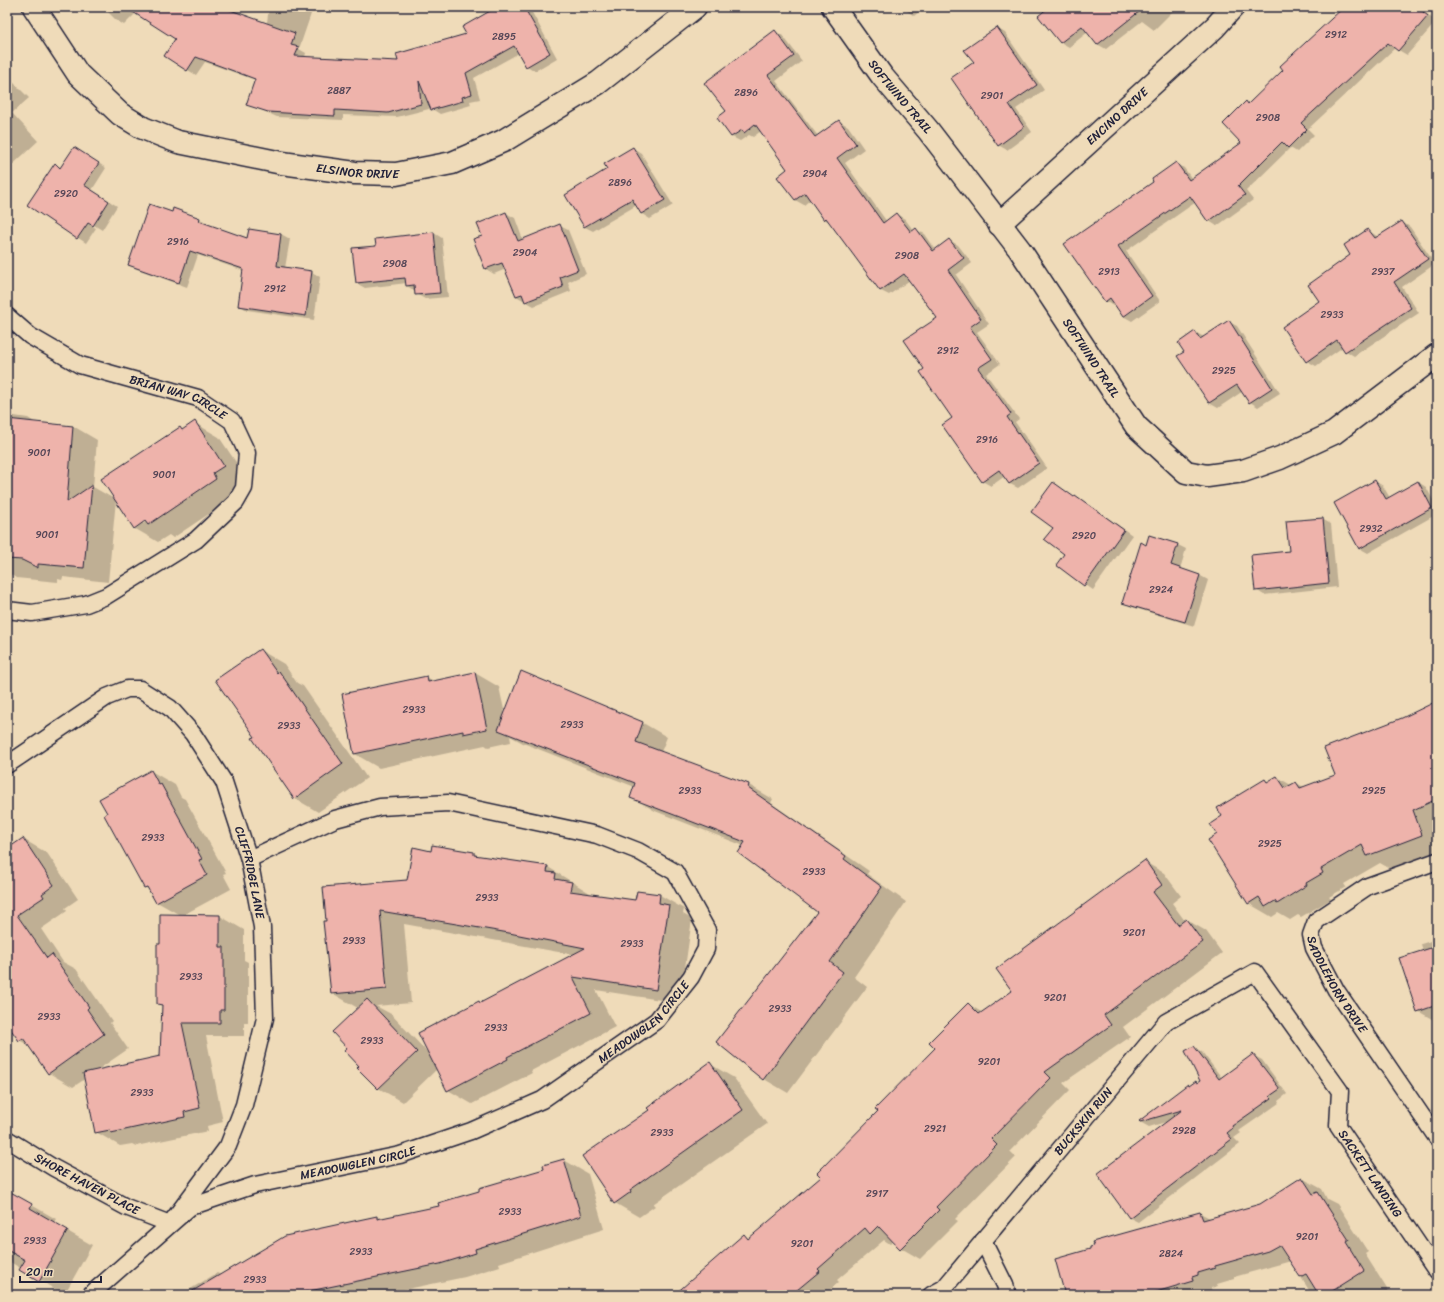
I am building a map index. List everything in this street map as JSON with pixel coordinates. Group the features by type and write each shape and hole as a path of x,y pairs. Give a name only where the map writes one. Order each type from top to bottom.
{"street":[{"name":"ELSINOR DRIVE","path":"34,7 78,74 120,114 143,128 178,142 282,163 355,173 396,174 452,163 503,141 598,83 695,7"},
{"name":"SOFTWIND TRAIL","path":"833,7 882,76 928,130 1020,250 1136,426 1186,472 1206,476 1243,472 1280,458 1334,433 1437,355"},
{"name":"ENCINO DRIVE","path":"999,224 1215,27 1233,7"}],"lane":[{"name":"BRIAN WAY CIRCLE","path":"7,316 30,336 80,365 198,398 232,421 247,453 244,488 236,502 196,540 106,596 86,604 32,613 7,610"},
{"name":"CLIFFRIDGE LANE","path":"7,765 107,697 127,689 140,689 170,708 193,734 224,782 249,859 262,927 265,1018 261,1041 244,1105 228,1146 170,1224"},
{"name":"MEADOWGLEN CIRCLE","path":"90,1295 190,1207 255,1185 400,1154 471,1131 542,1100 657,1020 691,977 706,949 707,930 675,872 638,851 597,835 448,803 380,807 335,819 249,859"},
{"name":"SADDLEHORN DRIVE","path":"1437,861 1368,886 1316,921 1311,935 1314,948 1336,990 1437,1138"},
{"name":"BUCKSKIN RUN","path":"940,1292 1166,1022 1255,972"},
{"name":"SACKETT LANDING","path":"1255,972 1340,1090 1338,1126 1437,1272"},
{"name":"SHORE HAVEN PLACE","path":"7,1139 54,1168 126,1207 170,1224"},
{"path":"983,1241 1005,1285 1008,1295"}],"building":[{"path":"125,7 222,7 295,33 291,45 299,47 295,56 398,61 396,54 466,34 462,27 497,7 524,7 550,53 526,67 514,46 466,73 472,94 462,97 463,101 431,110 419,81 421,104 388,113 335,110 335,116 268,112 246,105 255,79 196,57 187,71 164,56 175,39"},
{"path":"1049,7 1145,7 1097,45 1082,26 1060,43 1038,16"},
{"path":"1344,7 1417,7 1428,16 1398,51 1388,43 1301,123 1307,129 1288,148 1282,142 1238,186 1245,195 1208,222 1190,196 1118,246 1152,296 1123,317 1110,298 1105,302 1064,244 1153,182 1152,179 1176,162 1189,180 1241,143 1223,124 1246,101 1248,104 1283,70 1280,66"},
{"path":"997,27 1037,85 1009,104 1024,127 998,146 951,78 974,62 964,50"},
{"path":"775,30 794,56 768,75 815,137 839,120 856,144 837,158 883,223 896,213 911,232 916,228 933,251 949,239 964,258 948,270 981,319 970,327 992,359 978,368 1011,414 1007,417 1039,463 1009,484 999,470 982,482 942,425 952,418 920,372 924,369 904,340 937,318 904,274 880,291 826,218 824,220 805,193 795,200 777,177 787,169 755,124 744,133 742,130 731,137 717,118 726,111 704,83"},
{"path":"74,147 99,163 84,185 109,201 93,226 88,223 77,239 27,205 55,163 60,168"},
{"path":"633,147 665,200 641,214 632,199 584,227 565,195 607,169 604,164"},
{"path":"149,204 172,212 173,208 200,218 199,221 247,238 249,229 281,234 277,266 312,271 306,316 238,306 243,269 190,251 179,283 128,265"},
{"path":"506,212 518,241 560,224 578,270 560,277 563,287 525,302 522,294 516,296 502,263 485,269 473,239 482,236 477,224"},
{"path":"1402,221 1428,259 1394,282 1411,308 1345,352 1337,340 1306,362 1282,327 1319,301 1308,285 1350,255 1344,245 1368,229 1375,238"},
{"path":"434,232 440,293 415,295 414,285 406,286 405,278 356,283 352,248 376,246 375,239"},
{"path":"1229,320 1272,388 1249,403 1237,385 1209,403 1177,356 1184,352 1178,343 1195,331 1200,339"},
{"path":"7,419 73,426 67,502 92,485 84,568 38,564 38,568 22,560 7,559"},
{"path":"195,421 224,466 213,473 216,479 148,525 145,521 134,529 101,479 180,427 182,430"},
{"path":"1375,480 1386,499 1418,481 1432,508 1359,549 1334,503"},
{"path":"1053,482 1074,497 1075,495 1124,530 1084,586 1056,565 1064,554 1044,539 1053,528 1031,512"},
{"path":"1323,518 1329,583 1255,591 1251,555 1289,551 1286,521"},
{"path":"1149,535 1178,544 1171,565 1200,575 1185,622 1122,603 1141,542 1146,545"},
{"path":"260,649 277,673 279,671 343,764 294,799 252,738 255,737 215,680"},
{"path":"521,671 643,722 636,742 749,784 748,788 846,856 844,859 882,887 830,962 843,972 763,1080 716,1042 817,912 738,853 745,842 630,798 635,783 498,730"},
{"path":"475,672 487,729 463,734 463,731 354,754 342,694 427,676 428,682"},
{"path":"1437,701 1437,799 1413,810 1422,835 1367,856 1362,845 1321,869 1323,873 1306,883 1307,885 1277,904 1275,901 1265,907 1259,897 1248,904 1208,840 1217,834 1210,824 1222,816 1217,808 1265,779 1267,782 1277,776 1285,788 1296,782 1300,788 1335,775 1324,748 1402,718"},
{"path":"151,770 159,785 161,784 202,859 199,860 207,875 156,903 147,887 144,888 104,815 107,813 99,799"},
{"path":"23,838 54,885 42,894 44,897 17,915 47,958 52,954 89,1007 87,1009 104,1034 48,1074 23,1038 19,1041 7,1024 7,849"},
{"path":"432,845 474,852 474,855 548,866 547,872 556,873 555,879 572,882 570,891 635,900 637,891 660,894 659,903 669,905 656,990 573,977 591,1013 507,1057 508,1059 447,1091 418,1033 479,1001 480,1003 585,948 509,933 380,911 387,989 331,994 323,921 326,921 323,887 407,880 413,847 431,851"},
{"path":"1145,860 1162,885 1153,892 1178,925 1186,919 1203,942 1104,1015 1111,1025 1045,1072 1051,1078 991,1139 997,1145 936,1207 939,1210 900,1249 878,1226 870,1234 865,1228 818,1269 820,1271 791,1295 674,1295 744,1234 748,1239 821,1177 817,1173 878,1111 875,1109 935,1048 929,1042 968,1003 979,1014 1012,991 996,969"},
{"path":"160,914 220,915 220,947 224,947 224,1010 220,1010 220,1023 182,1023 200,1108 184,1112 185,1117 111,1133 110,1130 95,1133 83,1073 160,1056 162,1005 157,1004 157,944 160,944"},
{"path":"1437,946 1437,1005 1417,1012 1399,958"},
{"path":"367,999 417,1052 378,1089 357,1068 359,1066 344,1050 347,1048 332,1032"},
{"path":"1194,1046 1219,1079 1253,1054 1280,1089 1270,1096 1272,1098 1232,1126 1233,1128 1227,1133 1232,1139 1129,1218 1097,1174 1182,1110 1140,1122 1139,1121 1188,1084 1189,1086 1196,1081 1197,1083 1200,1081 1185,1051"},
{"path":"710,1062 743,1110 630,1190 631,1192 614,1204 582,1156 649,1110 647,1108"},
{"path":"564,1159 581,1216 475,1249 476,1253 440,1264 289,1295 186,1295 285,1236 377,1216 377,1219 439,1206 438,1203 479,1191 479,1188 544,1169 543,1165"},
{"path":"1302,1177 1313,1194 1318,1192 1349,1240 1346,1242 1364,1271 1326,1295 1319,1295 1306,1274 1300,1277 1279,1245 1268,1251 1215,1266 1215,1268 1198,1273 1198,1275 1192,1277 1193,1281 1146,1295 1065,1295 1055,1259 1090,1249 1090,1247 1094,1246 1092,1242 1200,1212 1203,1220 1260,1204"},
{"path":"7,1190 32,1204 30,1208 68,1230 39,1282 19,1270 25,1260 7,1250"}]}
